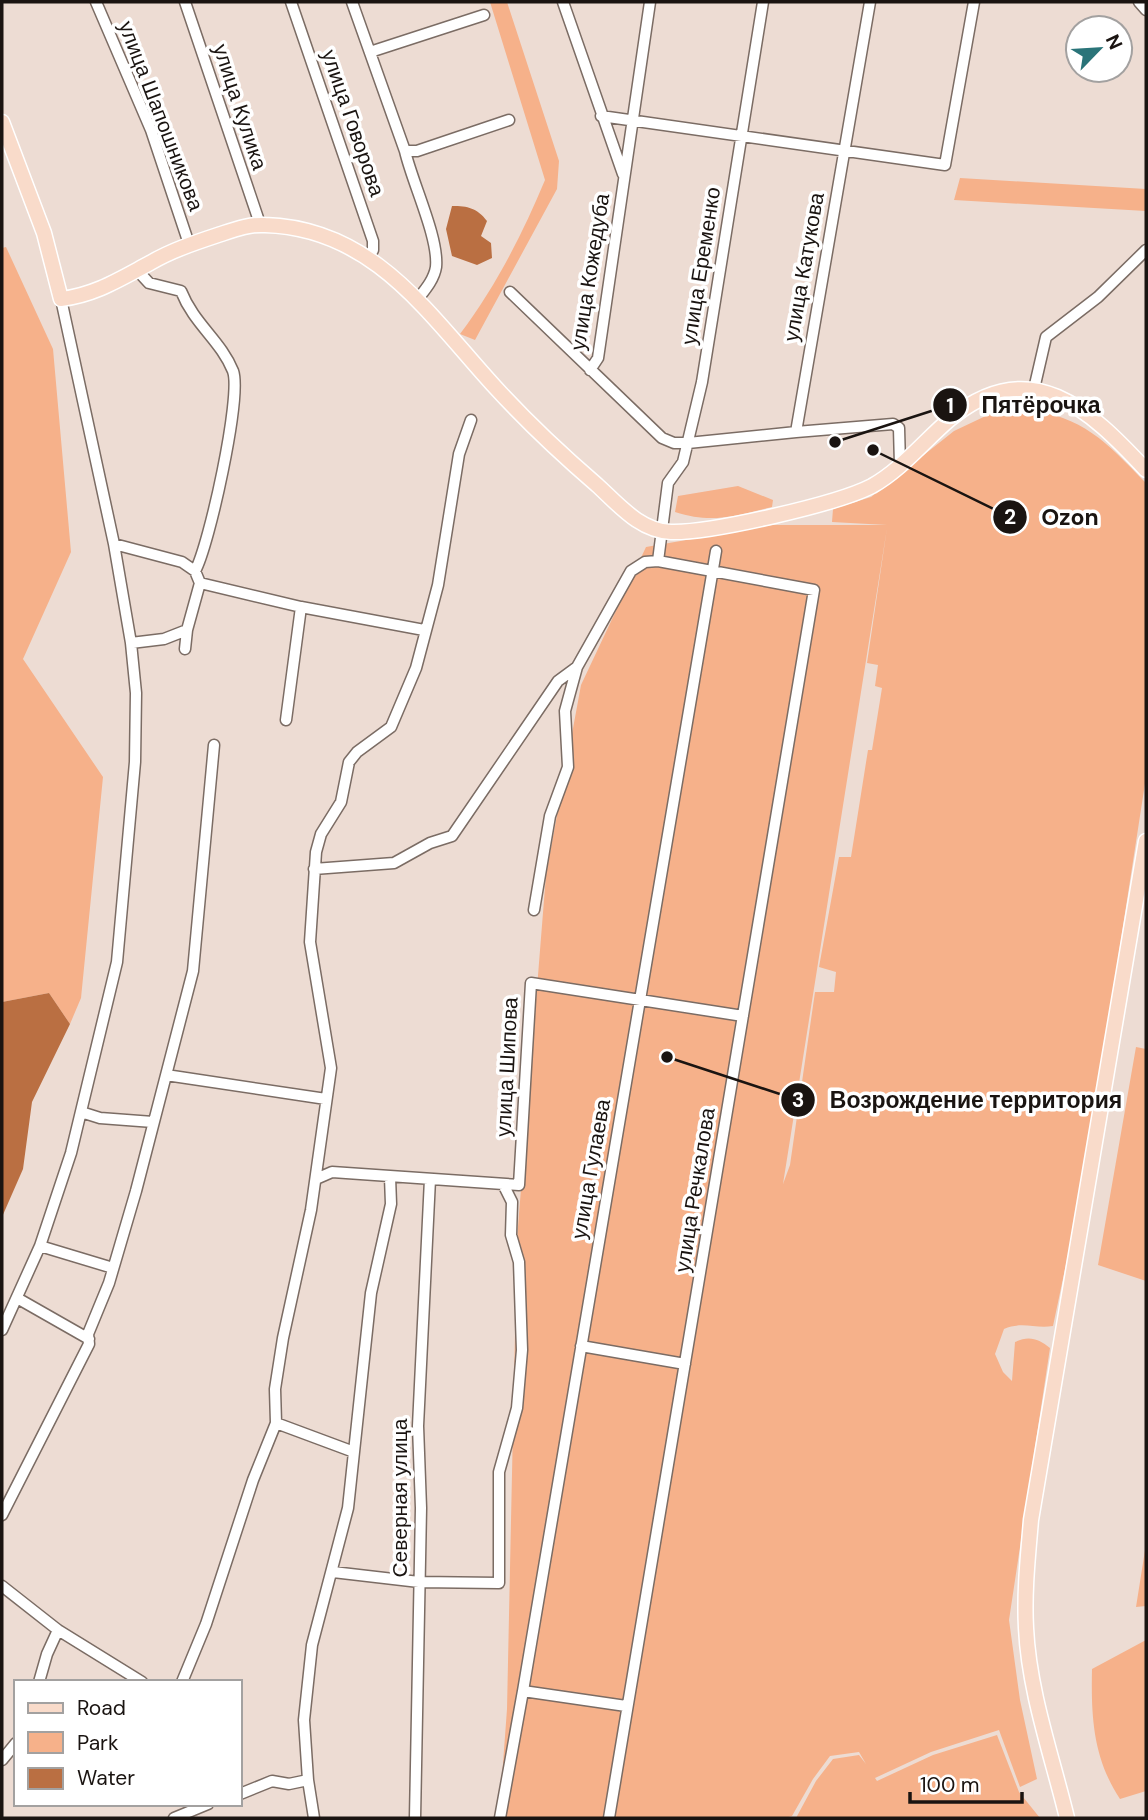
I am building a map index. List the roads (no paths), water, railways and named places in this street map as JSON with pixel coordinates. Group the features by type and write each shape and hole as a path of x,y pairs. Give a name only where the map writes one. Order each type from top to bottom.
{"main road":[{"path":"2,122 44,233 61,299 86,296 189,244 260,224 318,235 369,257 417,300 509,402 557,450 650,529 663,531 703,528 811,506 873,485 900,465 953,416 995,392 1034,389 1058,397 1089,413 1146,470"},
{"path":"1068,1818 1036,1698 1026,1629 1026,1574 1034,1507 1146,841"}],"street":[{"name":"улица Шапошникова","path":"96,2 151,130 189,244"},
{"name":"улица Кулика","path":"185,2 260,224"},
{"name":"улица Говорова","path":"291,2 373,241 373,250 369,257"},
{"path":"352,2 405,151 435,251 436,269 429,285 417,300"},
{"name":"улица Кожедуба","path":"563,2 624,177"},
{"name":"улица Кожедуба","path":"590,370 598,358 650,2"},
{"name":"улица Еременко","path":"663,531 668,483 683,462 704,370 763,2"},
{"name":"улица Катукова","path":"796,432 870,2"},
{"path":"601,116 945,165 974,2"},
{"path":"1139,2 1146,10"},
{"path":"370,52 484,15"},
{"path":"405,151 417,151 509,120"},
{"path":"1034,389 1046,337 1098,297 1146,250"},
{"path":"137,270 149,282 181,291 194,319 210,332 235,379 222,467 195,571"},
{"name":"улица Кожедуба","path":"510,292 662,438 688,443"},
{"path":"2,1330 40,1246 71,1153 117,962 125,898 135,762 136,693 131,643 114,544 61,299"},
{"path":"183,1680 206,1624 249,1489 276,1423 275,1389 283,1338 316,1180 331,1068 310,942 314,869 321,834 341,802 349,762 357,752 391,727 424,645 424,630 438,585 459,454 471,420"},
{"path":"688,443 893,424 900,428 900,465"},
{"path":"534,910 550,816 568,767 565,711 577,667 631,571 645,562 658,561 663,531"},
{"path":"114,544 182,562 195,571 200,583 187,630 185,649"},
{"name":"улица Гулаева","path":"500,1818 716,551"},
{"name":"улица Речкалова","path":"609,1818 814,590 658,561"},
{"path":"200,583 301,607 424,630"},
{"path":"286,720 301,607"},
{"path":"131,643 164,639 187,630"},
{"path":"314,869 394,863 430,843 452,836 558,681 577,667"},
{"path":"2,1515 89,1344 113,1268 193,971 214,745"},
{"name":"улица Шипова","path":"504,1186 519,1185 531,983 743,1016"},
{"path":"166,1075 326,1099"},
{"path":"81,1112 100,1118 153,1122"},
{"path":"316,1180 332,1172 504,1186 512,1202 511,1235 519,1262 522,1376 517,1408 499,1472 499,1583 419,1582 333,1572"},
{"path":"314,1818 304,1738 309,1673 316,1628 348,1508 371,1293 391,1204 390,1177"},
{"name":"Северная улица","path":"415,1818 419,1582 418,1426 430,1179"},
{"path":"40,1246 113,1268"},
{"path":"17,1298 89,1339"},
{"path":"581,1346 685,1364"},
{"path":"276,1423 354,1452"},
{"path":"2,1586 58,1630 139,1680"},
{"path":"40,1680 58,1630"},
{"path":"523,1691 626,1706"},
{"path":"2,1760 14,1745"},
{"path":"242,1793 272,1781 289,1784 308,1780"},
{"path":"174,1818 201,1806"}],"water":[{"path":"452,206 472,209 487,221 481,236 491,243 492,258 477,265 452,256 446,229"},
{"path":"49,993 70,1024 32,1102 23,1169 2,1217 2,1002"}],"place":[{"name":"Пятёрочка","path":"835,442"},
{"name":"Ozon","path":"873,450"},
{"name":"Возрождение территория","path":"667,1057"}]}
